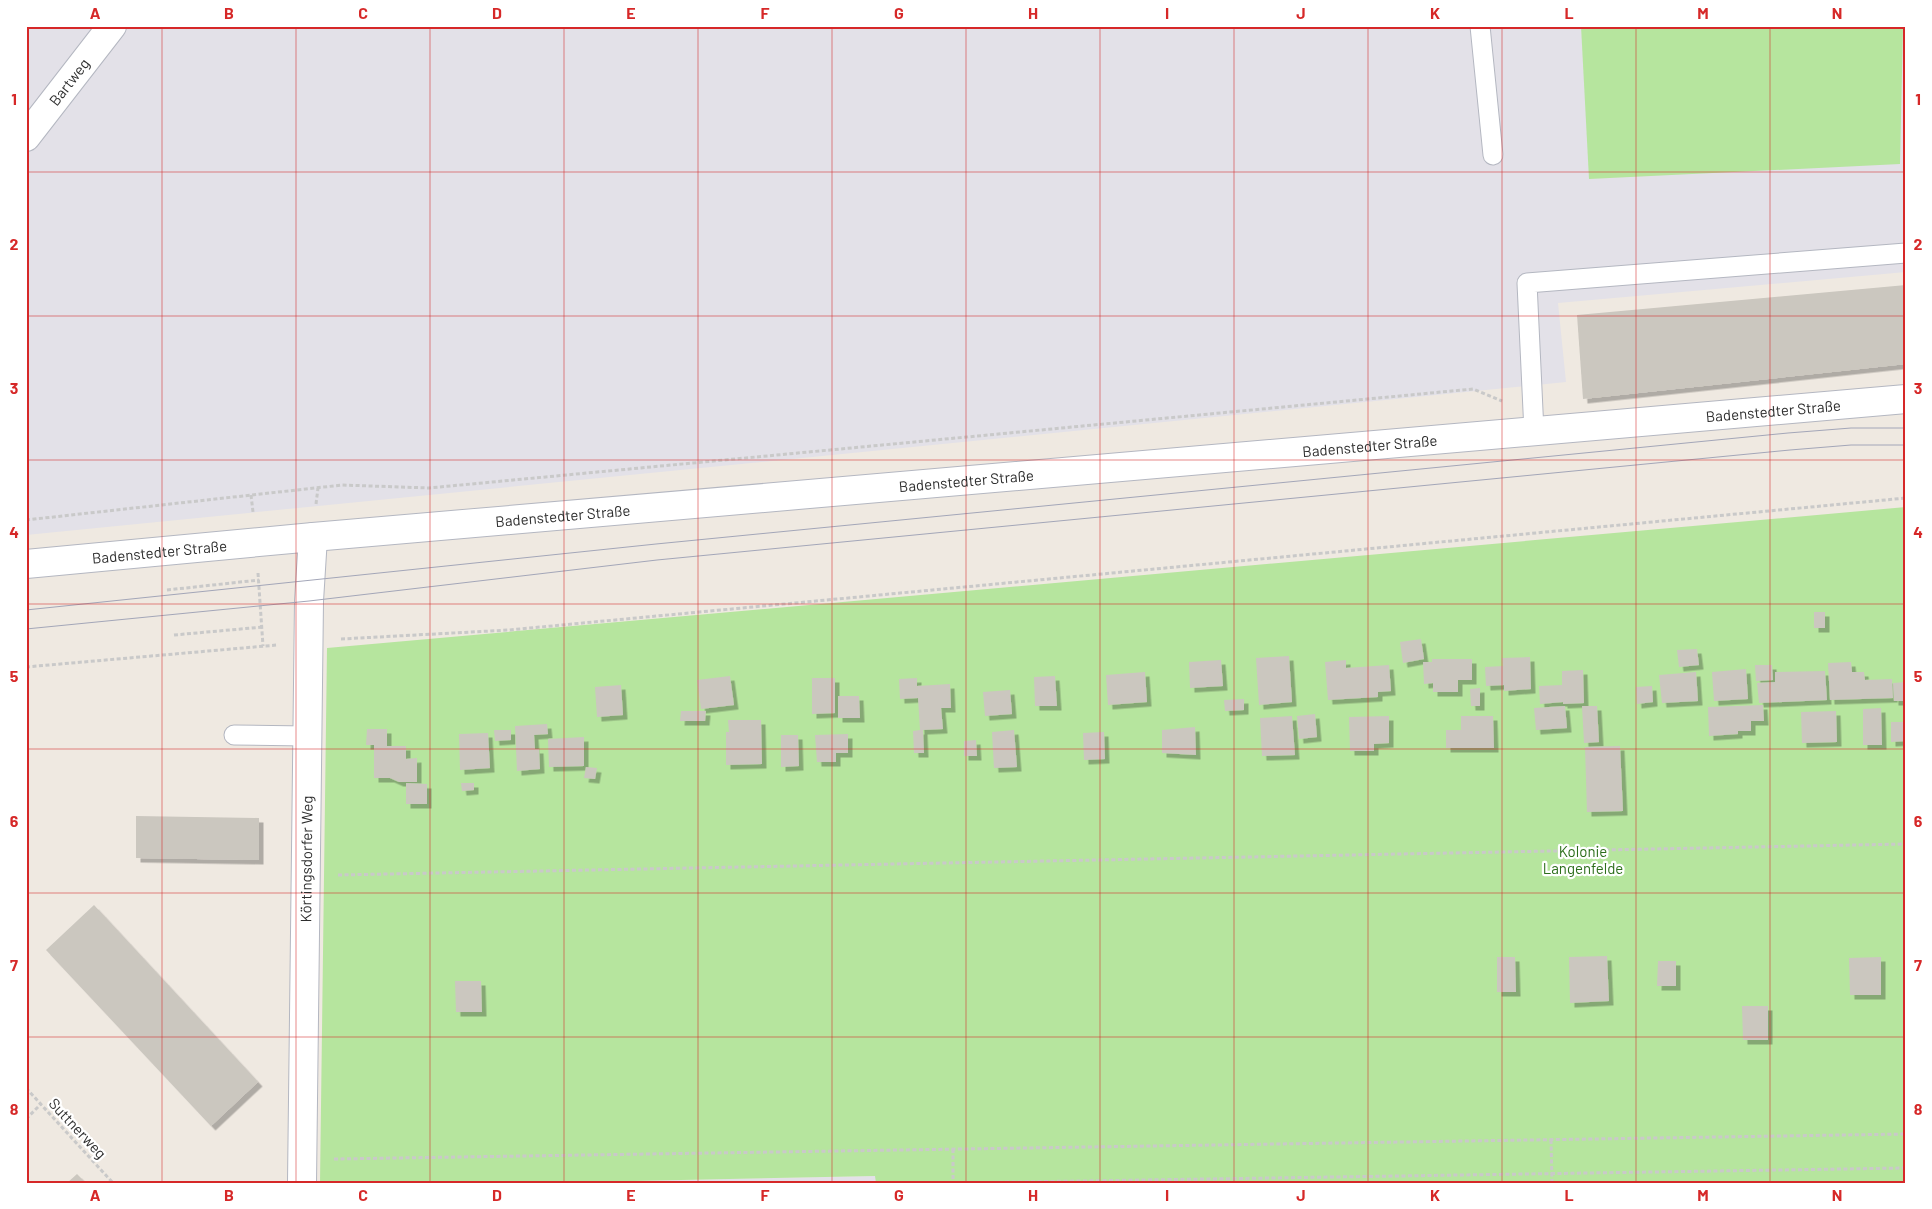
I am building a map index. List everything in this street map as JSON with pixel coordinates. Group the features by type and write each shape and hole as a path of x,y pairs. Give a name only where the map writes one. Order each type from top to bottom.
{"street":[{"name":"Bartweg","path":"26,137 112,26"},
{"name":"Badenstedter Straße","path":"26,564 313,537 1906,399"},
{"name":"Körtingsdorfer Weg","path":"302,1171 309,641 313,537"}],"lane":[{"path":"1480,26 1492,155"},
{"path":"1534,432 1527,283 1906,253"},
{"path":"234,735 308,736"}],"path":[{"path":"26,520 342,485 429,488 1474,389 1512,405 1533,404"},
{"path":"26,668 309,641 518,629 1906,498"},
{"path":"167,590 259,580"},
{"path":"174,634 263,627"},
{"path":"305,876 1906,844"},
{"name":"Suttnerweg","path":"26,1088 113,1183"},
{"path":"26,1119 41,1104"},
{"path":"302,1171 953,1149 1906,1134"},
{"path":"1551,1140 1552,1183"},
{"path":"953,1149 953,1183 1906,1168"}],"shaded area":[{"path":"26,26 1906,26 1906,272 1558,303 1566,382 26,535"},
{"path":"876,1176 876,1183 539,1183"}],"green space":[{"path":"1581,26 1903,26 1900,164 1589,179"},
{"name":"Kolonie Langenfelde","path":"1906,507 1906,1183 876,1183 875,1176 539,1183 320,1183 327,648"}],"building":[{"path":"1906,285 1906,364 1583,399 1577,315"},
{"path":"1814,612 1825,612 1825,628 1814,628"},
{"path":"1421,639 1424,659 1403,663 1400,642"},
{"path":"1697,649 1699,665 1679,667 1677,650"},
{"path":"1289,656 1292,702 1259,705 1256,658"},
{"path":"1530,657 1531,689 1504,691 1504,685 1486,686 1485,667 1503,666 1502,658"},
{"path":"1432,659 1472,659 1472,680 1458,680 1458,692 1433,692 1433,683 1424,684 1423,662 1432,662"},
{"path":"1221,660 1223,686 1190,688 1189,662"},
{"path":"1346,660 1346,668 1389,665 1391,691 1378,692 1378,697 1328,700 1325,662"},
{"path":"1851,662 1852,672 1864,672 1865,680 1892,679 1893,698 1830,700 1828,663"},
{"path":"1755,665 1772,665 1773,680 1756,681"},
{"path":"1746,669 1748,699 1714,701 1712,672"},
{"path":"1583,670 1584,703 1540,704 1539,686 1562,685 1562,671"},
{"path":"1825,671 1827,700 1759,703 1757,683 1775,682 1775,672"},
{"path":"1145,672 1147,702 1108,705 1106,675"},
{"path":"1696,672 1698,701 1662,703 1659,675"},
{"path":"730,676 734,705 701,709 697,680"},
{"path":"1055,676 1057,706 1035,706 1034,677"},
{"path":"812,678 835,678 835,713 812,714"},
{"path":"917,678 917,686 950,684 951,708 941,708 943,729 923,730 924,753 914,753 913,731 920,730 918,698 900,699 899,679"},
{"path":"1906,682 1906,701 1894,701 1893,683"},
{"path":"621,685 623,715 597,717 595,687"},
{"path":"1652,686 1653,702 1637,704 1636,687"},
{"path":"1480,688 1480,706 1471,706 1470,689"},
{"path":"1010,690 1012,714 985,716 983,692"},
{"path":"838,696 859,696 860,718 838,718"},
{"path":"1244,699 1244,710 1225,711 1224,700"},
{"path":"1763,705 1764,721 1751,721 1751,731 1738,731 1738,734 1709,736 1708,707"},
{"path":"1565,706 1567,728 1536,730 1534,708"},
{"path":"1582,706 1597,706 1599,742 1584,743"},
{"path":"1881,708 1882,745 1863,745 1863,709"},
{"path":"681,711 706,711 705,721 680,721"},
{"path":"1836,711 1837,742 1802,743 1801,712"},
{"path":"1315,714 1317,737 1299,739 1297,716"},
{"path":"1292,716 1295,755 1262,756 1260,718"},
{"path":"1389,716 1389,743 1374,744 1374,751 1350,751 1349,717"},
{"path":"1461,716 1493,716 1494,748 1446,748 1446,730 1461,730"},
{"path":"728,720 761,720 762,764 726,765 726,732 729,732"},
{"path":"1891,722 1906,722 1906,741 1891,742"},
{"path":"547,724 548,734 534,735 535,749 539,749 540,769 517,771 515,726"},
{"path":"1195,727 1196,755 1162,753 1162,730"},
{"path":"367,729 387,729 387,746 406,746 406,759 417,758 417,782 399,782 390,778 374,778 374,745 366,745"},
{"path":"494,730 511,730 511,740 495,741"},
{"path":"1014,730 1017,767 994,768 992,732"},
{"path":"1104,732 1105,759 1084,760 1083,733"},
{"path":"488,733 490,768 460,770 459,734"},
{"path":"848,734 848,753 836,753 836,762 817,762 815,735"},
{"path":"781,735 798,735 799,766 781,767"},
{"path":"584,737 584,766 549,767 548,739"},
{"path":"976,740 977,756 964,756 964,741"},
{"path":"1620,746 1623,811 1587,812 1585,747"},
{"path":"586,767 597,768 595,779 584,778"},
{"path":"406,783 427,784 427,804 406,804"},
{"path":"461,783 474,783 474,790 462,791"},
{"path":"136,816 259,818 259,860 136,858"},
{"path":"94,905 258,1082 211,1126 46,950"},
{"path":"1607,956 1609,1001 1570,1003 1569,957"},
{"path":"1497,957 1515,957 1516,992 1497,992"},
{"path":"1881,957 1881,995 1850,995 1849,958"},
{"path":"1658,961 1676,961 1676,986 1657,986"},
{"path":"455,981 481,981 482,1012 456,1012"},
{"path":"1742,1006 1768,1006 1768,1040 1743,1040"},
{"path":"77,1174 86,1183 67,1183"}],"tram line":[{"path":"26,610 656,544 1788,433 1851,428 1906,428"},
{"path":"26,629 309,601 657,560 1790,450 1851,445 1906,445"}]}
